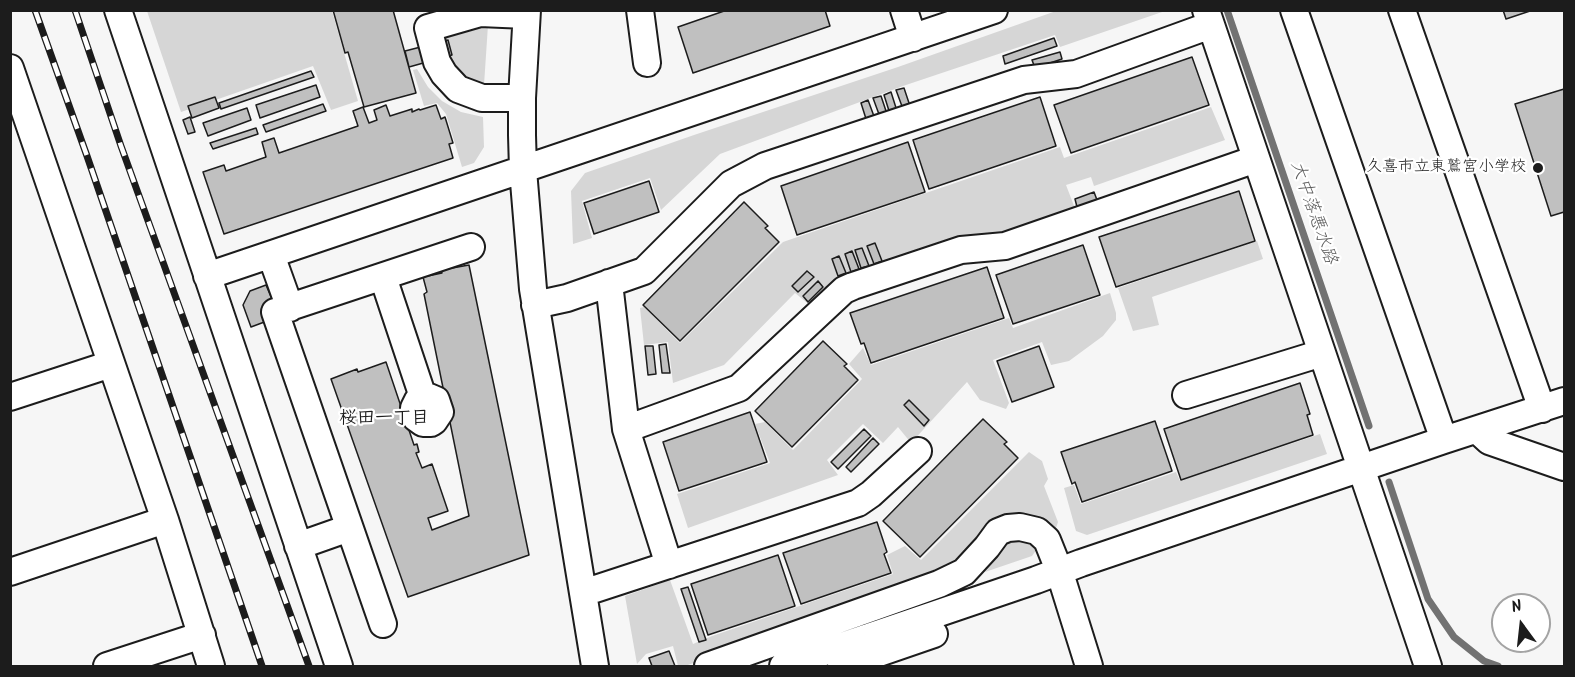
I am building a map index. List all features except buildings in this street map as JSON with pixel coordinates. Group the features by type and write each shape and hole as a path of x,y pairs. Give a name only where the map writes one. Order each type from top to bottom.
{"street":[{"path":"118,10 339,666"},
{"path":"640,10 647,63"},
{"path":"904,10 914,38"},
{"path":"207,276 994,10"},
{"path":"1294,10 1444,440"},
{"path":"783,666 1059,570 1553,405 1402,10"},
{"path":"522,98 482,98 458,89 444,74 437,62 426,19 480,13 526,13 522,98 523,170 535,305 595,666"},
{"path":"535,305 567,298 644,271 731,184 765,166 1024,80 1076,74 1208,18 1428,666"},
{"path":"11,70 165,520 211,666"},
{"path":"626,429 739,388 844,290 853,286 961,250 1005,246 1256,159"},
{"path":"383,624 275,312 471,247"},
{"path":"271,255 290,308"},
{"path":"383,277 423,397"},
{"path":"609,283 626,429 669,565"},
{"path":"1186,395 1322,353"},
{"path":"10,397 111,364"},
{"path":"1477,430 1489,441 1564,467"},
{"path":"583,593 858,503 872,494 918,451"},
{"path":"10,572 165,520"},
{"path":"708,666 939,584 964,572 998,532 1020,527 1037,531 1047,540 1059,570 1089,666"},
{"path":"298,546 350,528"},
{"path":"841,666 1041,595 1059,570"},
{"path":"106,666 202,635"}],"shaded area":[{"path":"147,11 332,11 358,101 331,110 313,66 181,112"},
{"path":"1056,11 1165,11 1060,47 1055,35 903,86 720,154 661,210 650,178 582,201 592,238 573,244 571,191 585,173"},
{"path":"480,24 488,25 484,85 471,84 458,76 447,60 440,35"},
{"path":"417,69 428,87 442,101 461,112 483,117 484,147 474,163 462,167 446,114 437,103 424,106 413,70"},
{"path":"1211,107 1225,140 1094,186 1091,177 1066,185 1076,211 811,306 795,293 724,365 673,383 668,342 644,345 640,308 644,307 680,343 783,242 1060,147 1064,158"},
{"path":"1257,241 1263,259 1152,297 1159,325 1133,331 1118,288"},
{"path":"1110,293 1116,320 1103,336 1069,361 1051,365 1042,342 993,360 1009,403 1006,409 980,400 967,382 911,443 898,427 883,443 863,424 827,460 838,475 688,528 677,494 770,463 755,424 765,422 793,450 862,379 849,364 863,348 871,365 1009,318 1013,328"},
{"path":"1320,434 1327,454 1087,535 1076,531 1064,488 1074,485 1081,504 1176,472 1180,481"},
{"path":"1029,452 1042,461 1048,479 1044,486 1058,522 1054,534 1028,518 954,571 685,666 678,666 673,646 646,654 637,664 625,596 670,580 693,644 893,574 887,555 905,546 921,560"},
{"path":"1018,538 1030,540 1039,546 1032,556 985,572 998,548"}],"waterway":[{"name":"大中落悪水路","path":"1227,10 1369,426"},
{"name":"大中落悪水路","path":"1389,482 1428,599 1454,637 1484,661 1498,666"}],"railway":[{"path":"35,10 262,666"},
{"path":"75,10 121,146 309,666"}],"place":[{"name":"久喜市立東鷲宮小学校","path":"1538,168"}],"district":[{"name":"桜田一丁目","path":"384,420"}]}
